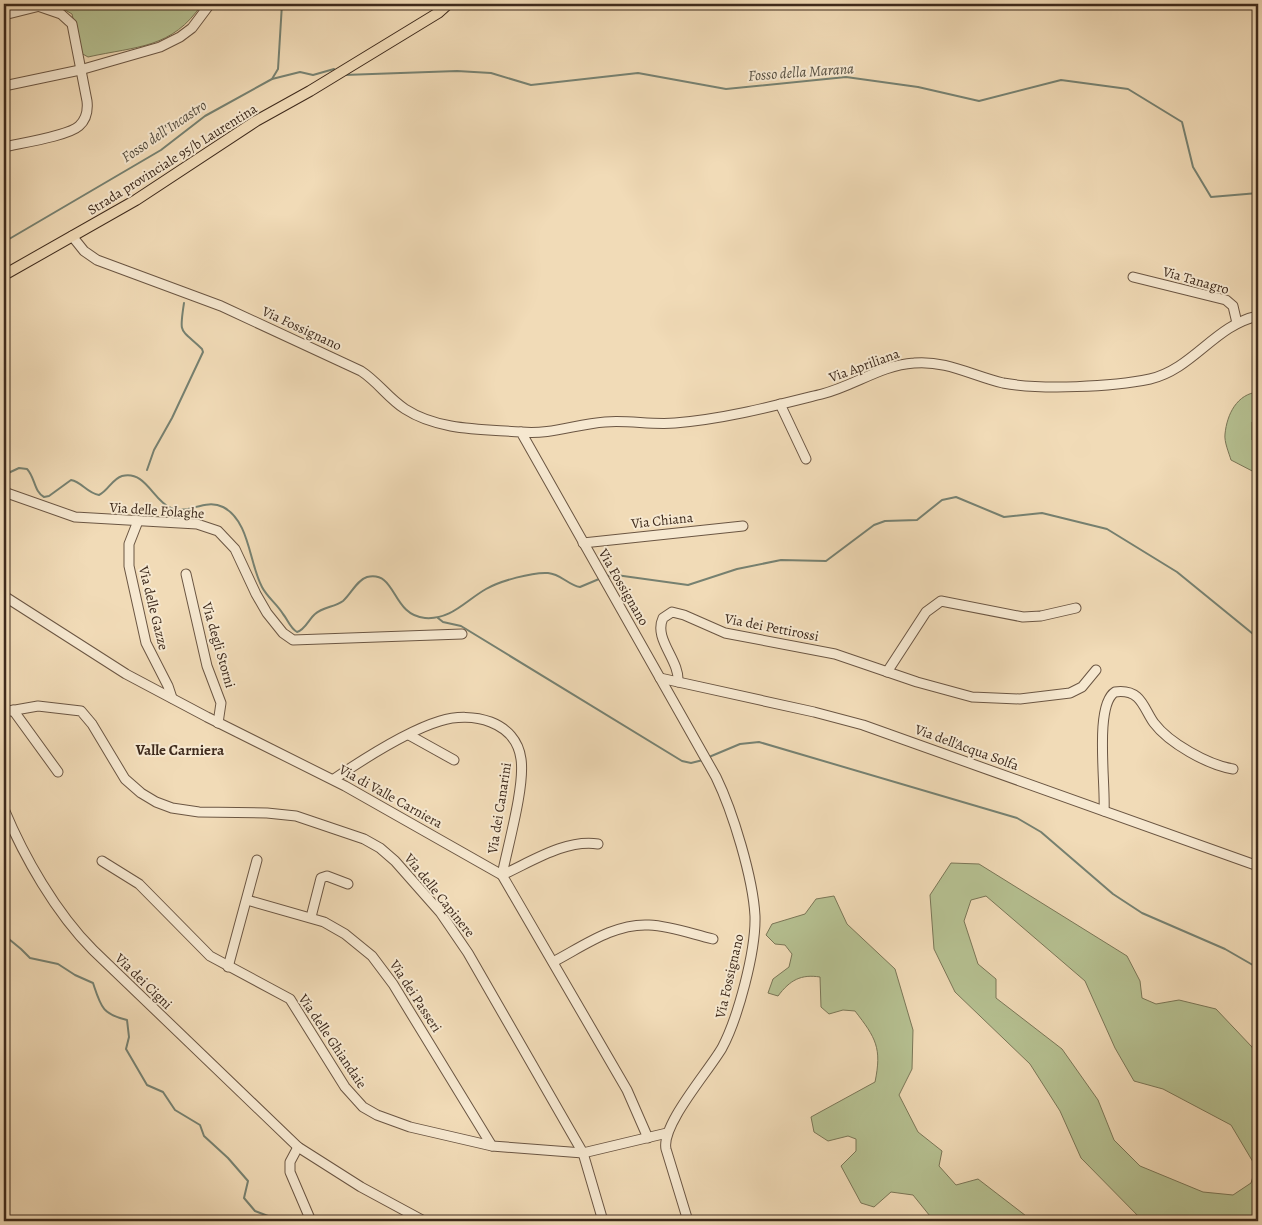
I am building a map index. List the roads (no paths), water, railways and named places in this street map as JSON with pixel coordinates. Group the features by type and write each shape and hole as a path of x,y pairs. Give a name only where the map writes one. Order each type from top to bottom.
{"main road":[{"name":"Strada provinciale 95/b Laurentina","path":"4,275 129,204 256,121 438,13 448,4"}],"street":[{"path":"4,86 80,70 152,50 172,41 197,23 210,4"},
{"path":"4,15 36,5 61,14 71,22 88,109 82,124 67,132 4,147"},
{"name":"Via Fossignano","path":"72,236 84,251 97,260 221,306 361,372 376,382 400,406 420,417 451,426 522,432 710,764 724,795 739,842 754,909 754,932 740,1001 730,1032 715,1060 678,1113 666,1134"},
{"name":"Via Tanagro","path":"1133,277 1226,300 1233,306 1237,323"},
{"name":"Via Apriliana","path":"522,432 556,432 607,422 659,424 689,422 830,392 884,370 915,362 946,365 996,381 1017,384 1084,385 1148,379 1176,369 1237,323 1258,316"},
{"path":"780,404 806,459"},
{"name":"Via delle Folaghe","path":"4,492 71,517 201,525 221,533 235,550 267,613 283,634 292,640 462,634"},
{"name":"Via delle Gazze","path":"138,521 128,544 129,566 146,643 168,686 172,698"},
{"name":"Via Chiana","path":"584,543 743,526"},
{"name":"Via degli Storni","path":"186,574 200,640 221,703 218,723"},
{"name":"Via di Valle Carniera","path":"4,596 108,663 218,723 334,780 502,875"},
{"path":"887,672 926,612 940,601 1018,617 1041,616 1076,608"},
{"name":"Via dei Pettirossi","path":"678,682 677,668 660,628 663,618 670,613 680,614 718,632 823,651 960,695 1010,699 1050,696 1076,691 1084,685 1096,670"},
{"name":"Via dell'Acqua Solfa","path":"660,678 848,721 1258,866"},
{"path":"1104,811 1103,720 1106,702 1115,692 1125,692 1137,697 1154,723 1173,741 1216,764 1233,768"},
{"name":"Via delle Capinere","path":"4,712 41,706 80,711 92,724 126,779 140,793 160,804 199,812 292,815 361,838 385,852 430,900 462,942 583,1153 604,1221"},
{"path":"13,710 58,772"},
{"name":"Via dei Canarini","path":"334,780 373,754 409,735 444,720 479,719 499,724 514,738 520,753 521,772 502,875"},
{"path":"409,735 454,760"},
{"name":"Via dei Cigni","path":"4,809 25,853 62,912 81,938 298,1146 357,1185 424,1221"},
{"path":"598,844 582,843 566,847 502,875 627,1090 648,1138"},
{"path":"228,967 257,860"},
{"name":"Via delle Ghiandaie","path":"102,861 135,881 206,952 228,967 277,991 292,1001 342,1082 366,1109 380,1117 410,1127 492,1146 583,1153 666,1134"},
{"path":"311,917 322,878 327,876 348,884"},
{"name":"Via dei Passeri","path":"247,900 311,917 345,934 363,948 382,968 492,1146"},
{"path":"553,962 608,934 631,926 662,927 713,939"},
{"path":"666,1134 666,1149 688,1221"},
{"path":"298,1146 291,1160 289,1170 311,1221"}],"waterway":[{"name":"Fosso dell'Incastro","path":"4,242 161,150 205,116 272,79 278,69 282,4"},
{"name":"Fosso della Marana","path":"272,79 300,72 313,75 334,69"},
{"name":"Fosso della Marana","path":"344,75 457,71 491,73 531,85 638,73 726,89 846,77 918,87 979,101 1061,80 1128,89 1182,122 1193,167 1211,197 1258,193"},
{"path":"147,470 154,450 172,418 203,352 183,330 184,303"},
{"path":"4,475 19,468 27,469 38,492 44,497 49,496 71,480 99,495 122,476 130,475 137,477 171,508 183,510 210,504 223,507 232,513 244,532 264,591 297,632 318,612 343,601 360,581 367,577 377,577 384,580 406,609 414,615 425,618 443,616 492,586 525,576 548,573 561,577 580,587 599,579"},
{"path":"606,576 616,575 688,585 737,569 781,560 826,561 874,525 885,521 917,520 942,500 956,497 1004,517 1042,513 1107,529 1177,572 1258,638"},
{"path":"438,618 443,622 461,626 682,761 691,763 703,760"},
{"path":"709,757 740,744 759,742 1017,818 1041,832 1113,894 1142,913 1225,949 1258,968"},
{"path":"4,935 30,958 58,964 75,975 93,983 98,998 107,1012 127,1020 129,1037 126,1049 147,1085 163,1092 175,1110 200,1125 204,1136 228,1158 248,1181 244,1198 255,1211 268,1216 268,1221"}],"district":[{"name":"Valle Carniera","path":"180,750"}]}
